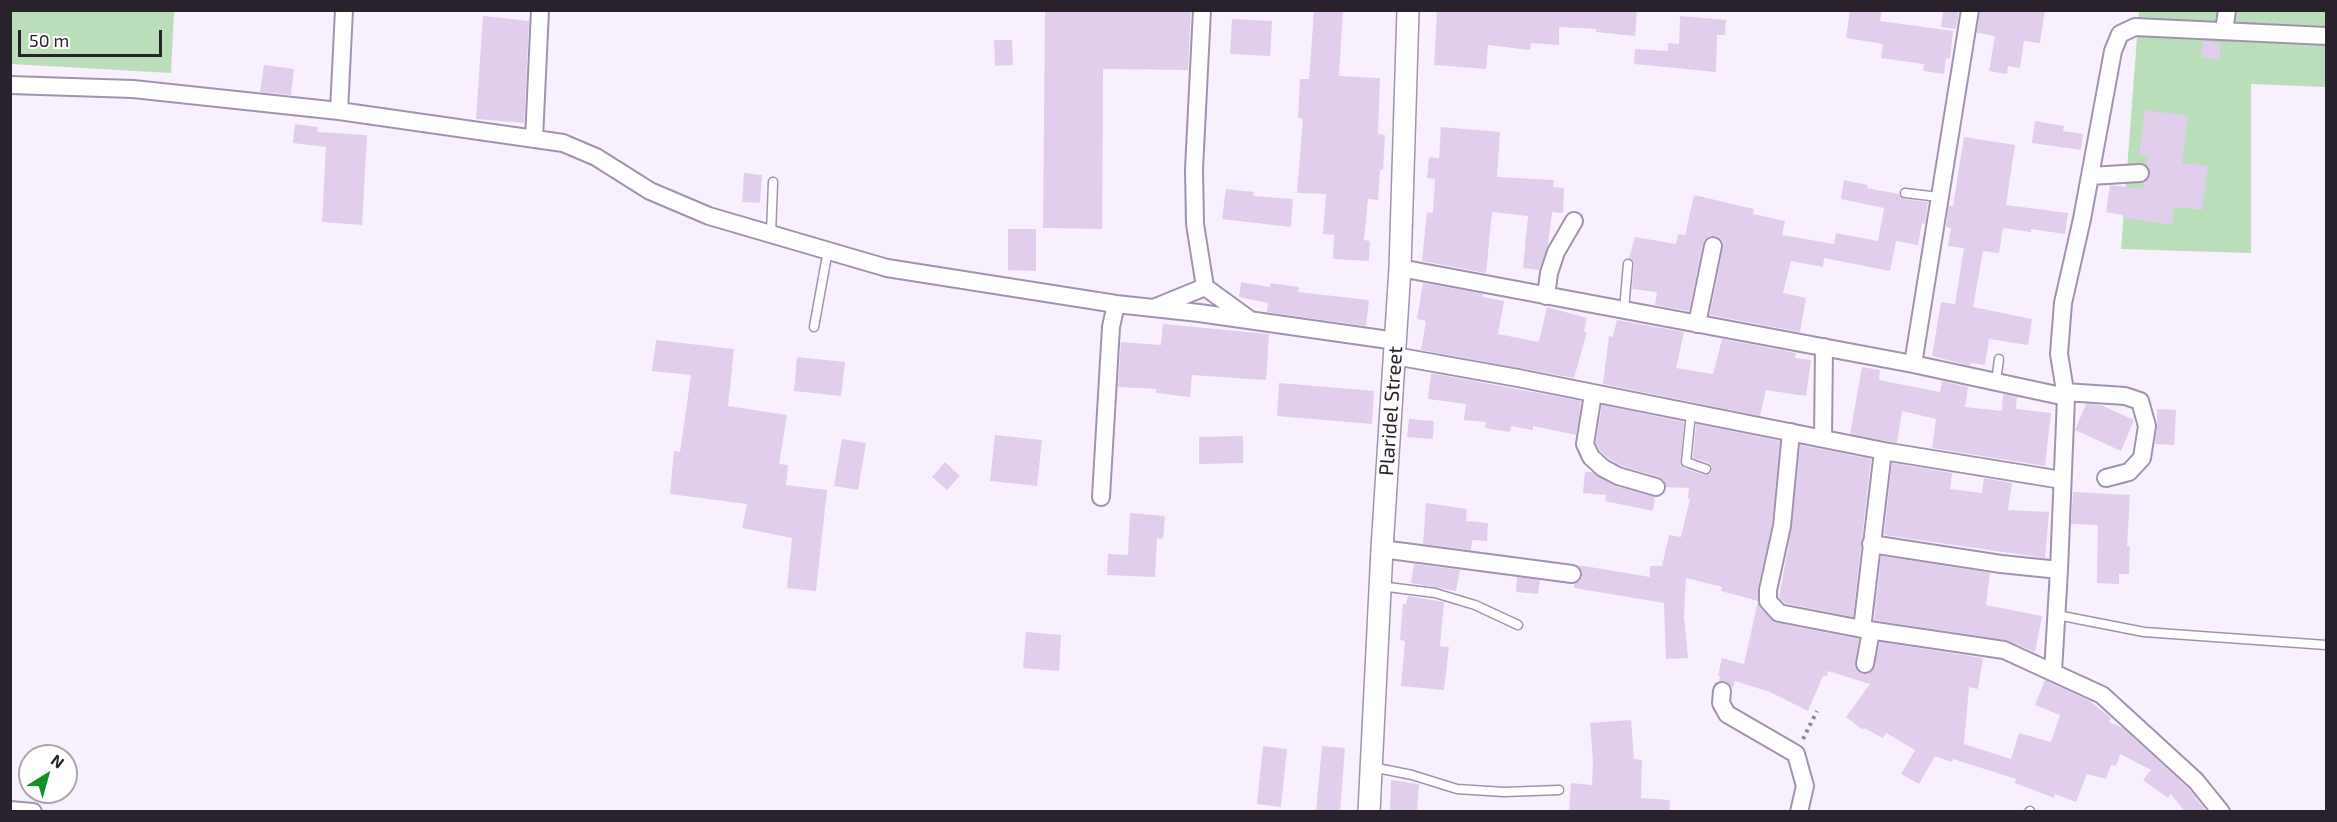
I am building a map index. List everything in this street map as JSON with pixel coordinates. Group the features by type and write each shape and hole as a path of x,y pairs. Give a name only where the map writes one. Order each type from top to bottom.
{"street":[{"path":"339,111 344,10"},
{"path":"534,139 540,10"},
{"path":"1202,10 1194,169 1195,213 1205,287 1253,321"},
{"name":"Plaridel Street","path":"1369,812 1382,549 1400,268 1408,10"},
{"path":"1912,364 1970,10"},
{"path":"2224,30 2227,10"},
{"path":"2053,672 2060,570 2065,394 2059,354 2062,303 2090,177 2113,51 2120,34 2135,27 2326,36"},
{"path":"10,85 133,88 339,111 563,143 596,157 650,191 710,216 887,268 1116,304 1253,321 1395,349 1593,394 1884,451 2062,480"},
{"path":"2090,177 2140,173"},
{"path":"1546,296 1549,273 1556,252 1574,221"},
{"path":"1697,324 1713,246"},
{"path":"1400,268 1824,347 1995,382 2065,394 2125,396 2140,401 2147,426 2142,458 2128,472 2106,478"},
{"path":"1152,308 1205,287"},
{"path":"1101,497 1112,327 1116,304"},
{"path":"1823,438 1824,347"},
{"path":"1593,394 1586,444 1591,458 1618,476 1656,487"},
{"path":"1791,432 1782,526 1768,590 1768,601 1779,613 1867,630 2004,650 2102,694 2196,781 2220,812"},
{"path":"1865,664 1871,544 1884,451"},
{"path":"1871,544 2001,564 2060,570"},
{"path":"1382,549 1572,574"},
{"path":"1722,691 1721,703 1727,714 1796,754 1805,786 1799,812"},
{"path":"10,810 33,812"}],"lane":[{"path":"771,234 773,182"},
{"path":"1905,193 1940,197"},
{"path":"814,327 828,250"},
{"path":"1623,311 1628,264"},
{"path":"1995,382 1999,359"},
{"path":"1691,413 1685,459 1687,463 1706,469"},
{"path":"1380,586 1436,593 1475,604 1518,625"},
{"path":"2057,615 2144,632 2326,645"},
{"path":"1371,766 1412,775 1457,789 1504,792 1559,790"}],"path":[{"path":"1796,754 1817,711"}],"green space":[{"path":"10,11 174,11 171,73 11,64"},
{"path":"2139,11 2326,11 2326,87 2251,84 2251,253 2121,249"}],"building":[{"path":"1045,10 1191,10 1188,70 1103,69 1102,229 1043,228"},
{"path":"1343,10 1339,76 1380,78 1378,134 1385,135 1383,170 1380,170 1378,200 1368,199 1364,240 1370,241 1369,261 1333,259 1334,235 1323,234 1326,194 1297,193 1303,119 1298,118 1300,79 1309,79 1314,12"},
{"path":"1437,10 1637,10 1635,36 1596,32 1596,29 1559,27 1559,45 1531,43 1530,50 1488,45 1486,69 1434,65"},
{"path":"1850,10 1882,10 1880,21 1953,31 1950,59 1946,58 1944,74 1923,71 1924,64 1881,58 1883,44 1846,38"},
{"path":"1943,10 1959,10 1956,29 1941,27"},
{"path":"1980,10 2045,10 2040,43 2024,41 2020,68 2008,66 2007,74 1989,71 1995,36 1977,33"},
{"path":"483,16 529,21 524,123 476,119"},
{"path":"1680,16 1726,20 1725,35 1717,35 1716,72 1634,64 1635,49 1668,51 1668,43 1679,44"},
{"path":"1232,19 1272,21 1270,56 1230,54"},
{"path":"994,40 1012,40 1013,65 995,66"},
{"path":"2203,41 2221,44 2219,60 2201,57"},
{"path":"264,65 294,69 291,95 260,92"},
{"path":"2145,110 2188,116 2182,163 2208,166 2202,210 2174,207 2172,225 2123,218 2123,215 2106,212 2110,185 2143,189 2144,182 2150,177 2148,157 2139,156"},
{"path":"2035,121 2064,126 2063,131 2083,134 2081,150 2032,143"},
{"path":"295,124 318,127 317,132 367,135 362,225 322,222 326,147 293,143"},
{"path":"1441,127 1500,132 1497,177 1554,180 1553,187 1564,188 1563,213 1552,212 1548,245 1539,270 1523,268 1528,216 1492,212 1486,273 1422,261 1427,212 1433,213 1435,179 1427,178 1429,157 1439,158"},
{"path":"1964,137 2015,145 2006,205 2068,213 2065,234 2003,228 1999,253 1983,251 1973,307 2032,319 2028,345 1989,339 1985,365 1971,363 1971,366 1932,356 1941,302 1955,304 1964,248 1948,246 1951,228 1946,227 1949,206 1953,206"},
{"path":"744,173 762,175 760,203 742,202"},
{"path":"1844,180 1868,185 1867,188 1899,194 1904,199 1928,202 1925,224 1922,223 1918,245 1896,241 1890,271 1824,258 1823,267 1791,261 1783,293 1806,298 1800,332 1710,315 1723,248 1723,242 1716,236 1709,236 1703,243 1689,311 1655,305 1657,292 1632,289 1634,264 1629,258 1635,237 1676,244 1678,234 1685,235 1694,195 1754,209 1753,214 1785,221 1782,235 1834,244 1836,233 1878,241 1884,208 1841,199"},
{"path":"1226,189 1254,192 1253,196 1293,199 1291,227 1222,219"},
{"path":"1008,229 1036,229 1036,271 1008,270"},
{"path":"1241,282 1270,287 1270,283 1299,287 1298,292 1369,300 1366,326 1267,312 1268,303 1239,297"},
{"path":"1423,283 1483,294 1483,297 1504,301 1498,334 1539,342 1547,307 1587,318 1584,332 1587,332 1574,378 1421,350 1426,321 1417,319"},
{"path":"1617,320 1684,332 1676,368 1713,374 1722,339 1796,353 1795,358 1811,360 1806,396 1766,390 1760,416 1603,384 1609,336 1613,337"},
{"path":"1163,324 1269,334 1266,380 1192,375 1190,397 1156,393 1156,389 1118,387 1121,342 1161,345"},
{"path":"656,340 734,349 728,406 787,415 779,464 788,465 786,485 827,490 816,591 787,588 792,538 742,528 747,504 670,494 674,451 680,452 691,375 652,371"},
{"path":"797,357 845,362 841,396 794,391"},
{"path":"1862,367 1880,370 1879,380 1940,392 1942,381 1968,387 1965,407 2002,411 2003,394 2017,397 2016,409 2051,413 2045,466 1932,448 1936,419 1902,411 1897,443 1850,434"},
{"path":"1431,373 1581,401 1576,435 1533,426 1533,430 1511,426 1510,432 1485,428 1486,422 1464,420 1466,404 1428,399"},
{"path":"1279,383 1374,391 1372,424 1277,416"},
{"path":"2086,404 2101,405 2134,420 2121,451 2075,430"},
{"path":"1602,405 1684,422 1680,465 1704,475 1711,473 1712,468 1709,463 1693,458 1696,424 1780,441 1772,524 1758,588 1758,601 1721,591 1722,587 1686,578 1684,616 1688,658 1666,659 1664,603 1574,588 1574,584 1580,581 1582,576 1578,565 1650,577 1650,566 1662,566 1669,535 1681,537 1690,499 1688,499 1689,488 1666,487 1664,480 1659,477 1622,466 1600,451 1596,442"},
{"path":"2157,409 2176,410 2174,445 2155,444"},
{"path":"1409,419 1434,421 1433,439 1407,437"},
{"path":"995,435 1042,440 1037,486 990,481"},
{"path":"1243,436 1243,463 1199,464 1199,437"},
{"path":"842,439 866,443 858,490 834,486"},
{"path":"1800,445 1871,459 1853,617 1784,603 1779,597 1792,527"},
{"path":"945,462 960,476 947,490 932,477"},
{"path":"1892,463 1952,473 1950,489 1982,493 1984,478 2012,483 2008,510 2049,512 2045,558 1884,535"},
{"path":"1585,472 1592,472 1615,486 1655,497 1653,511 1605,501 1606,495 1583,493"},
{"path":"2073,492 2130,495 2127,546 2130,546 2129,574 2119,574 2119,584 2097,583 2098,525 2071,524"},
{"path":"1426,503 1467,509 1466,521 1488,523 1487,541 1472,540 1471,550 1423,544"},
{"path":"1130,513 1165,516 1163,539 1157,538 1155,577 1107,575 1108,554 1128,555"},
{"path":"1881,556 1990,573 1986,605 2042,616 2035,652 2006,640 1874,620"},
{"path":"1414,564 1460,570 1456,591 1411,583"},
{"path":"1517,577 1540,580 1538,594 1516,592"},
{"path":"1408,596 1444,602 1440,646 1449,647 1444,690 1401,686 1405,641 1400,640 1403,604 1406,604"},
{"path":"1758,601 1760,608 1776,623 1859,639 1855,667 1863,674 1869,674 1873,670 1880,642 1983,658 1978,689 1969,687 1964,744 2011,759 2019,733 2051,742 2060,715 2035,705 2045,680 2090,701 2111,718 2109,722 2123,728 2188,788 2207,812 2185,812 2171,794 2168,798 2143,780 2151,770 2120,754 2116,766 2111,765 2106,779 2087,774 2076,802 2055,794 2054,798 2015,783 2016,779 1953,759 1952,762 1935,756 1919,784 1901,774 1915,750 1886,733 1883,738 1864,728 1863,730 1846,717 1870,684 1828,671 1827,676 1823,676 1808,711 1770,692 1735,681 1733,688 1727,682 1719,681 1722,658 1744,664"},
{"path":"1026,632 1061,635 1059,671 1023,668"},
{"path":"1631,720 1634,759 1642,760 1641,798 1670,800 1669,812 1569,812 1571,783 1592,785 1590,723"},
{"path":"1263,746 1287,749 1281,807 1257,804"},
{"path":"1322,746 1345,748 1340,812 1316,812"},
{"path":"1391,780 1419,784 1417,812 1390,812"}]}
